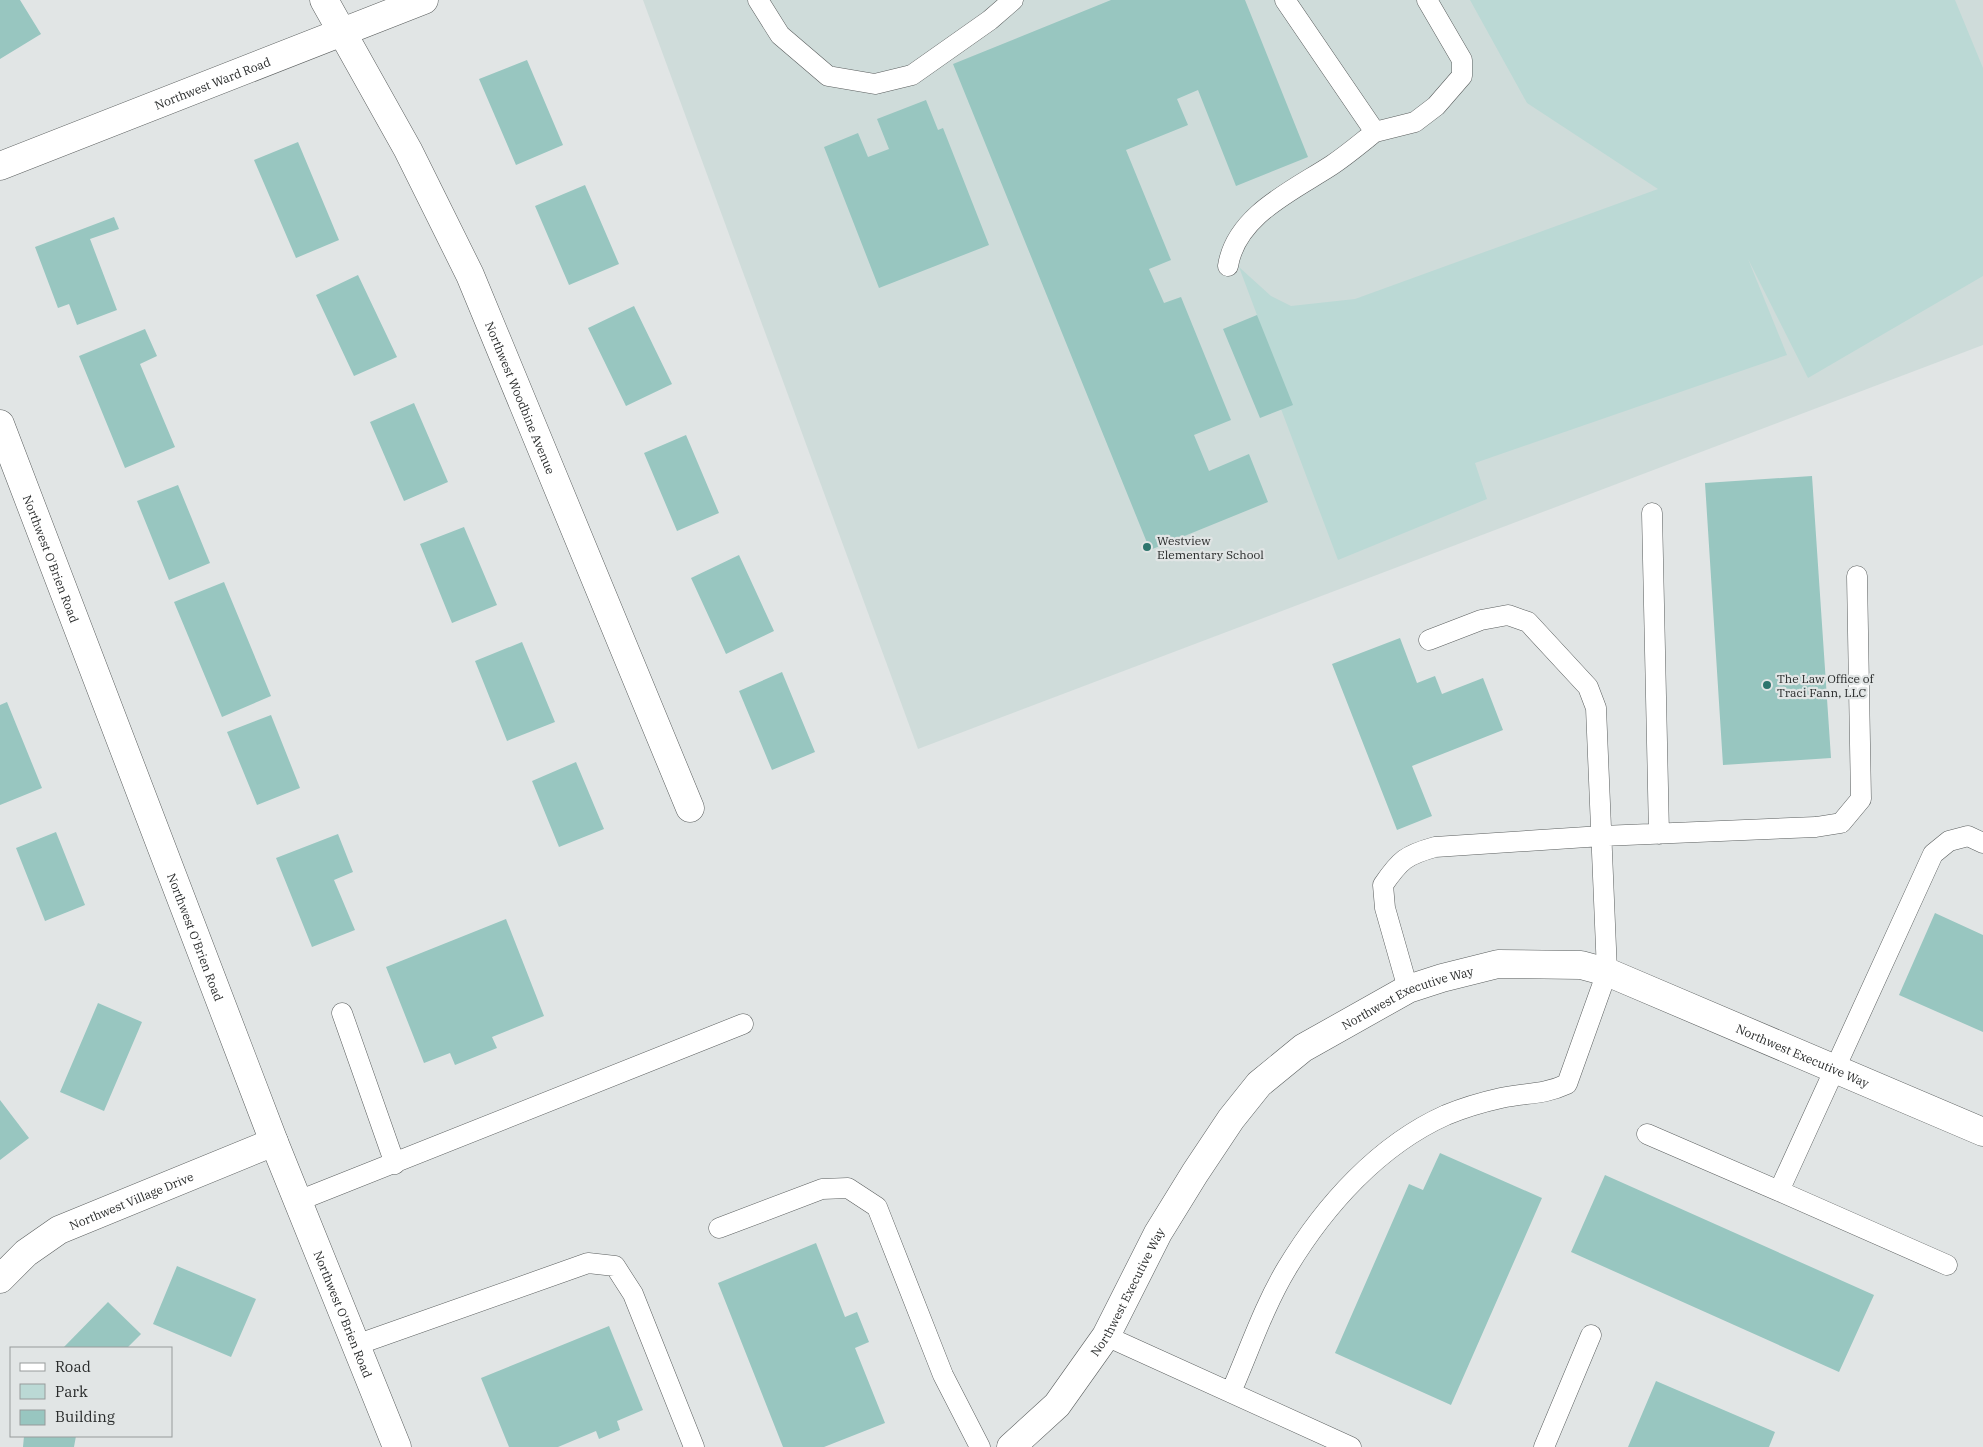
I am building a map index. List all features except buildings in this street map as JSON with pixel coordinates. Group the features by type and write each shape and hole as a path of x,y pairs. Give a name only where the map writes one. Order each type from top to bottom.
{"street":[{"name":"Northwest Woodbine Avenue","path":"324,0 408,150 470,275 690,808"},
{"name":"Northwest Ward Road","path":"0,166 424,0"},
{"name":"Northwest O'Brien Road","path":"0,424 274,1142 397,1447"},
{"name":"Northwest Executive Way","path":"1011,1447 1056,1406 1106,1336 1158,1233 1181,1195 1231,1119 1259,1084 1303,1048 1408,989 1498,964 1581,965 1607,972 1983,1132"},
{"name":"Northwest Village Drive","path":"0,1279 26,1253 59,1230 274,1142"}],"lane":[{"path":"758,0 780,35 828,76 875,84 912,75 990,20 1013,0"},
{"path":"1284,0 1375,132"},
{"path":"1228,266 1230,254 1249,225 1268,206 1334,163 1375,132 1415,122 1436,106 1462,76 1462,60 1428,0"},
{"path":"1652,513 1659,834"},
{"path":"1408,989 1385,908 1383,885 1395,868 1411,854 1435,847 1602,836 1816,827 1841,823 1861,798 1857,576"},
{"path":"1231,1392 1286,1269 1325,1213 1377,1158 1402,1139 1447,1115 1501,1098 1549,1092 1567,1084 1607,972 1596,708 1588,687 1528,622 1508,615 1481,620 1429,640"},
{"path":"1779,1191 1933,854 1949,841 1968,836 1983,843"},
{"path":"342,1013 395,1164"},
{"path":"298,1201 743,1024"},
{"path":"1647,1134 1947,1265"},
{"path":"718,1228 822,1189 848,1188 877,1207 943,1375 980,1447"},
{"path":"356,1345 588,1263 614,1266 633,1294 694,1447"},
{"path":"1544,1447 1591,1335"},
{"path":"1106,1336 1351,1447"}],"shaded area":[{"name":"Westview Elementary School","path":"643,0 1983,0 1983,345 918,749"}],"green space":[{"path":"1470,0 1955,0 1983,68 1983,276 1808,378 1748,259 1787,355 1475,463 1487,499 1338,560 1281,409 1257,315 1239,267 1271,296 1291,306 1355,299 1658,189 1527,103"}],"place":[{"name":"Westview Elementary School","path":"1147,547"},
{"name":"The Law Office of Traci Fann, LLC","path":"1767,685"}]}
